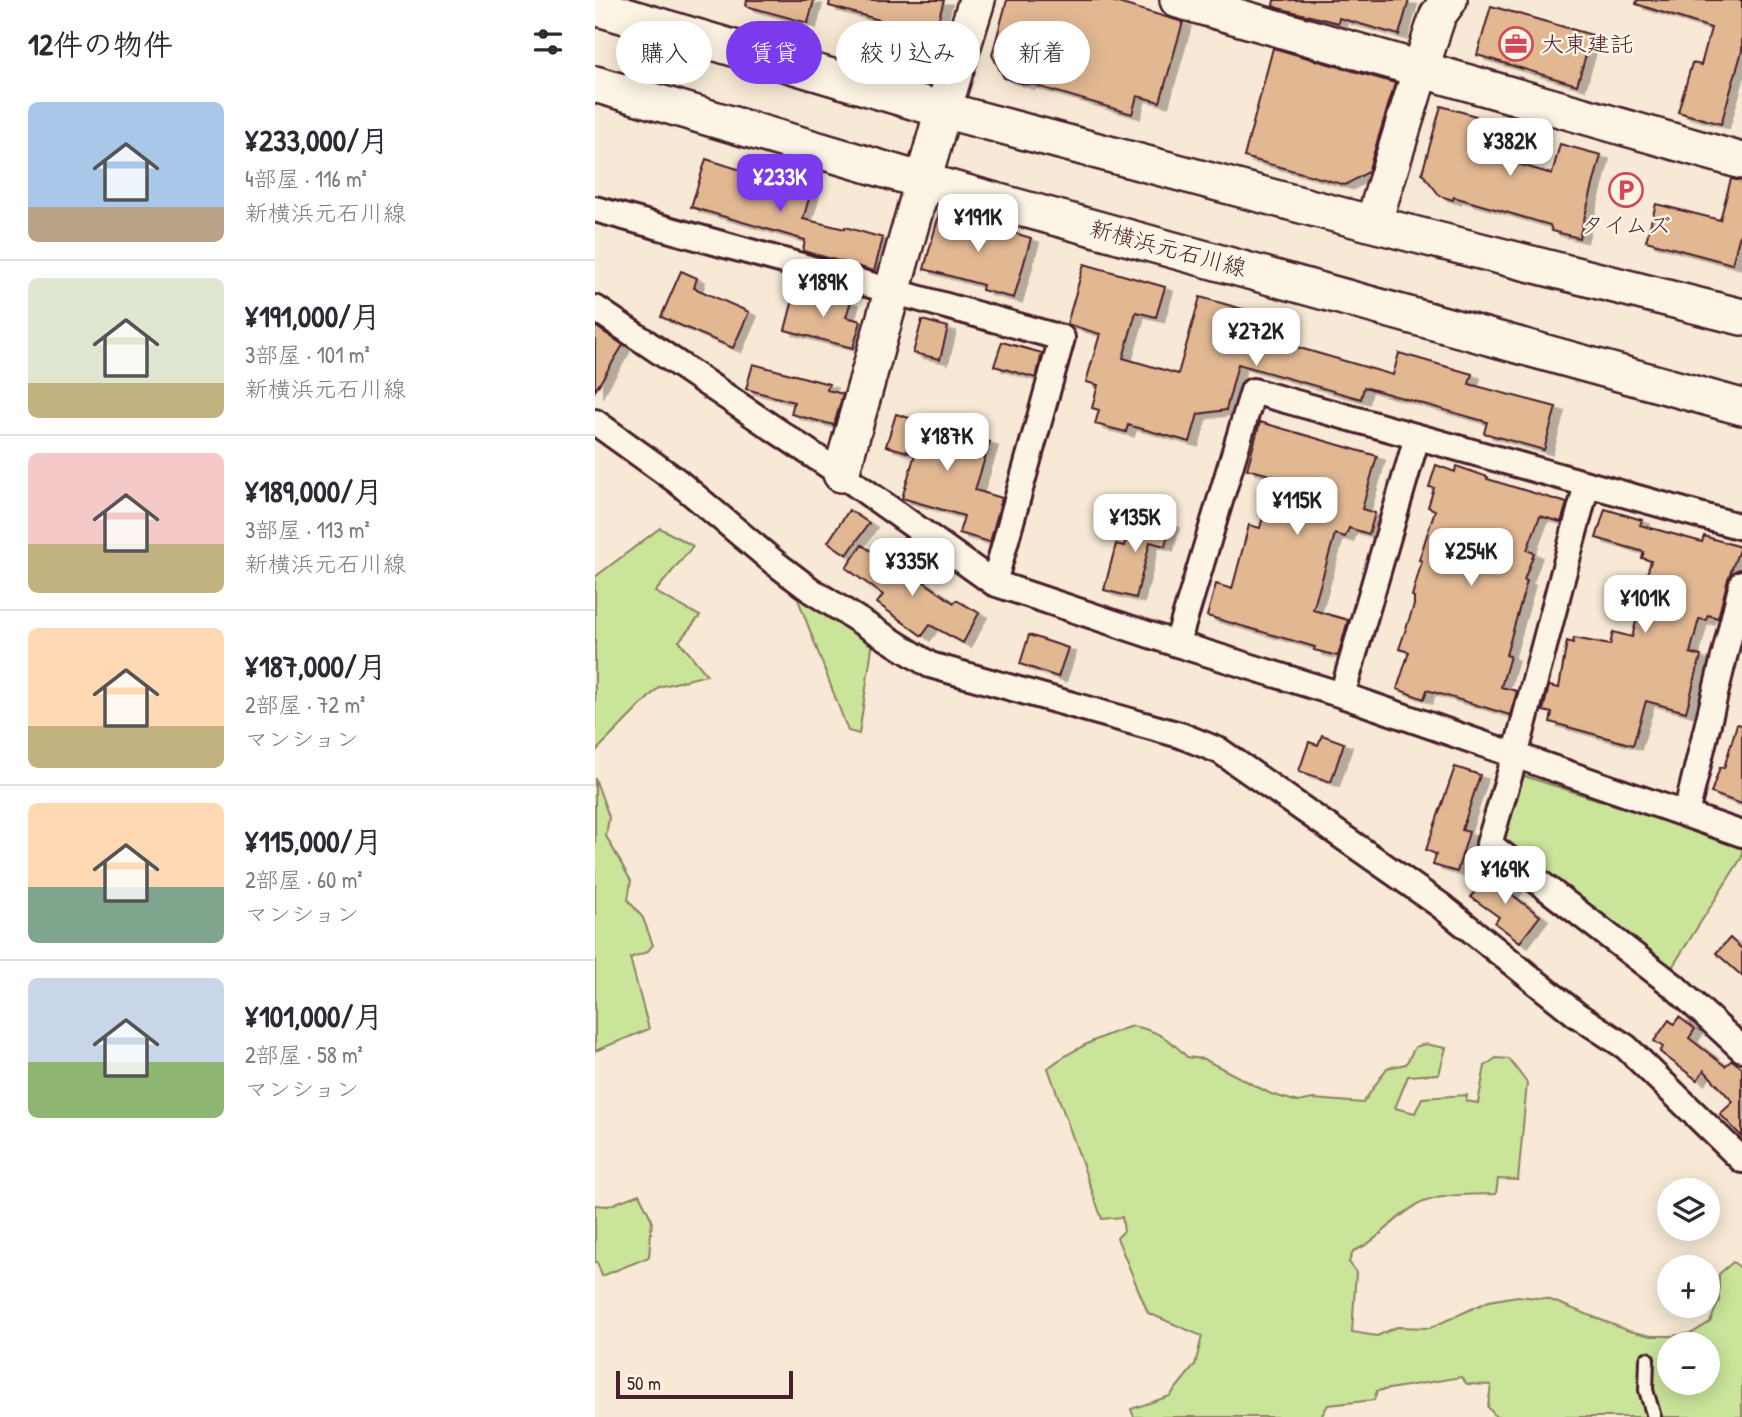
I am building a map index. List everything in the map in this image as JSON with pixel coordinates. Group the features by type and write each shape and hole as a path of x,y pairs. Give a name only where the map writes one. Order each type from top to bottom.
{"street":[{"path":"841,474 943,110 977,0"},
{"path":"1178,0 1742,161"},
{"path":"1373,224 1438,15 1449,0"},
{"path":"595,8 943,110 1373,224 1742,317"},
{"name":"新横浜元石川線","path":"595,84 923,181 1742,407"},
{"path":"595,209 1062,338 994,583"},
{"path":"595,308 841,474 994,583 1342,695 1742,834"},
{"path":"1177,644 1253,391 1742,527"},
{"path":"595,422 677,481 812,591 930,665 1180,735 1220,751 1443,904 1577,1015 1626,1047 1742,1160"},
{"path":"1342,695 1417,437"},
{"path":"1587,484 1489,844 1674,986 1742,1049"},
{"path":"1686,814 1742,583"}],"lane":[{"path":"1474,864 1489,844"},
{"path":"1647,1359 1646,1390 1654,1417"}],"green space":[{"path":"660,528 693,546 655,592 700,616 679,641 707,675 659,687 595,752 595,577"},
{"path":"803,595 873,641 859,734 848,731 798,599"},
{"path":"1524,776 1742,846 1742,857 1671,969 1502,838"},
{"path":"595,778 609,817 606,836 631,881 628,900 643,918 653,945 647,952 630,958 649,1029 595,1051"},
{"path":"1132,1026 1148,1030 1168,1040 1187,1057 1204,1059 1271,1094 1298,1102 1313,1099 1363,1103 1387,1068 1406,1064 1415,1047 1425,1044 1446,1048 1439,1074 1408,1076 1395,1108 1415,1113 1422,1098 1467,1095 1466,1101 1478,1103 1485,1066 1496,1058 1509,1059 1527,1083 1518,1180 1498,1179 1496,1194 1455,1196 1424,1202 1407,1211 1370,1242 1353,1251 1349,1262 1356,1272 1352,1332 1377,1336 1397,1327 1430,1328 1489,1301 1517,1296 1548,1299 1629,1331 1657,1336 1657,1395 1720,1395 1720,1332 1694,1332 1710,1322 1712,1318 1720,1318 1720,1273 1733,1262 1742,1269 1742,1417 1496,1417 1488,1407 1491,1385 1467,1384 1461,1377 1377,1391 1374,1400 1328,1405 1321,1417 1134,1417 1131,1409 1170,1396 1195,1365 1202,1336 1148,1313 1117,1238 1124,1231 1122,1217 1102,1219 1048,1068 1099,1038"},
{"path":"639,1194 652,1220 649,1257 602,1276 595,1262 595,1205 608,1206"}],"building":[{"path":"747,0 814,0 809,21 746,6"},
{"path":"830,0 944,0 938,21 883,21 829,6"},
{"path":"1007,0 1108,0 1183,22 1160,102 1137,96 1132,114 1030,84 1090,84 1090,21 1001,21"},
{"path":"1274,0 1409,0 1399,35 1339,18 1338,23 1278,8 1273,6"},
{"path":"1637,0 1742,0 1742,51 1721,124 1678,112 1692,63 1701,65 1711,28 1636,4"},
{"path":"1491,6 1592,35 1577,85 1477,55"},
{"path":"1273,48 1395,83 1368,172 1345,185 1244,157"},
{"path":"1441,106 1476,116 1467,149 1552,174 1560,144 1601,155 1579,238 1552,231 1550,225 1454,197 1453,200 1440,196 1422,173"},
{"path":"706,159 811,192 803,219 883,238 874,271 803,251 805,240 691,207"},
{"path":"1731,179 1742,181 1742,227 1732,264 1646,241 1656,204 1720,220"},
{"path":"940,211 1031,238 1014,298 982,290 983,285 924,269"},
{"path":"1084,264 1165,287 1156,317 1136,312 1123,358 1178,374 1200,297 1292,323 1286,344 1393,375 1399,353 1472,374 1469,384 1556,407 1544,450 1484,433 1487,422 1364,387 1361,399 1238,364 1226,410 1198,414 1190,442 1128,425 1126,432 1095,424 1099,410 1092,408 1098,385 1086,382 1100,334 1067,324"},
{"path":"681,271 697,278 694,288 749,312 733,348 661,317"},
{"path":"795,292 822,300 824,294 851,301 846,317 861,321 853,348 785,330"},
{"path":"922,320 948,327 940,359 913,353"},
{"path":"595,326 623,345 595,391"},
{"path":"1002,342 1042,353 1036,378 994,366"},
{"path":"753,364 829,384 827,390 843,394 834,425 791,414 794,402 746,389"},
{"path":"896,414 990,442 975,490 1002,498 990,542 959,533 964,516 902,498 915,454 886,446"},
{"path":"1260,422 1377,456 1362,509 1375,513 1369,534 1349,528 1345,537 1335,534 1313,610 1348,620 1338,656 1207,616 1216,584 1232,589 1249,525 1260,528 1274,476 1247,469"},
{"path":"1436,465 1455,472 1456,466 1488,477 1487,479 1567,503 1561,522 1540,516 1527,550 1534,553 1524,580 1527,581 1506,655 1510,656 1501,687 1517,691 1510,715 1427,690 1424,699 1397,689 1409,652 1399,649 1414,605 1412,596 1422,561 1419,560 1435,510 1428,507 1434,488 1429,487"},
{"path":"1605,509 1642,520 1640,525 1702,542 1704,536 1740,547 1718,618 1708,615 1706,620 1699,619 1690,653 1701,656 1686,712 1646,701 1633,745 1550,722 1552,713 1543,711 1549,686 1559,688 1567,641 1573,643 1574,638 1610,645 1613,632 1632,637 1651,561 1642,558 1644,552 1596,538"},
{"path":"849,510 869,523 847,555 828,542"},
{"path":"1133,513 1171,523 1165,546 1150,542 1136,598 1104,590 1116,544 1124,546"},
{"path":"862,545 900,571 903,567 954,603 956,600 979,613 963,643 930,625 922,636 877,603 883,595 846,568"},
{"path":"1029,635 1068,648 1058,677 1020,664"},
{"path":"1737,724 1742,725 1742,804 1711,793 1720,767 1724,768"},
{"path":"1322,735 1344,743 1331,782 1299,771 1309,742 1318,745"},
{"path":"1455,767 1480,775 1462,830 1469,832 1457,872 1433,865 1436,854 1426,850"},
{"path":"1492,869 1516,886 1510,893 1540,916 1520,942 1495,923 1499,917 1471,897"},
{"path":"1730,938 1742,949 1742,976 1716,953"},
{"path":"1679,1017 1695,1029 1689,1038 1725,1066 1732,1060 1742,1068 1742,1137 1720,1114 1733,1102 1704,1070 1697,1080 1660,1052 1663,1047 1654,1041 1669,1020 1674,1024"}],"place":[{"name":"大東建託","path":"1516,44"},
{"name":"タイムズ","path":"1626,190"}]}
